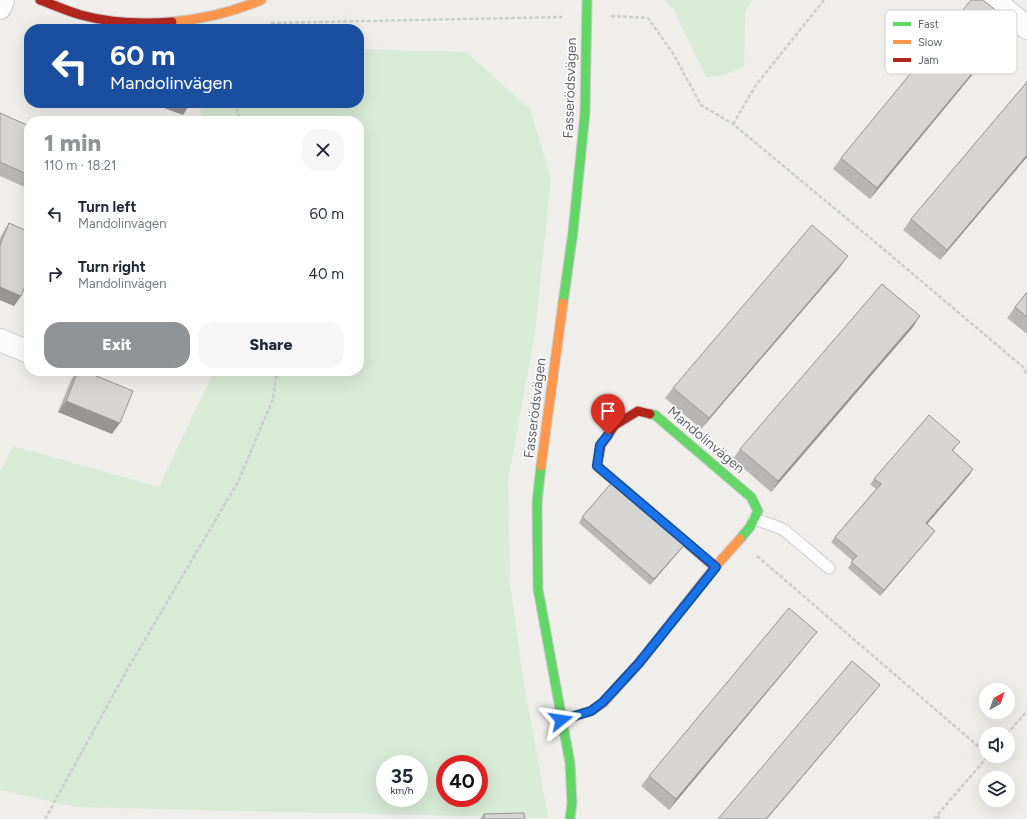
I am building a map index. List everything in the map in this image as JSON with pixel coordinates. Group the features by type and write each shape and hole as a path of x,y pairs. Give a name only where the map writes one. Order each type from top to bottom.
{"street":[{"path":"0,8 4,0"},
{"path":"40,0 88,17 135,22 195,19 232,11 261,0"},
{"name":"Fasserödsvägen","path":"570,819 572,803 570,763 538,589 537,503 573,232 585,113 587,0"},
{"path":"994,0 1006,10"},
{"path":"1017,20 1027,28"},
{"path":"0,340 24,350"},
{"name":"Mandolinvägen","path":"716,567 597,466 600,445 615,425 638,411 655,415 751,496 758,511 754,519"},
{"path":"561,720 591,711 603,702 639,663 750,527 754,519"}],"lane":[{"path":"754,519 784,530 829,568"}],"path":[{"path":"733,124 756,85 824,0"},
{"path":"264,23 279,24 587,16 648,18 674,55 701,105 733,124 1023,367 1027,375"},
{"path":"45,819 127,670 238,482 274,399 276,376"},
{"path":"739,540 979,747"},
{"path":"1013,727 1027,711"},
{"path":"934,819 982,763"},
{"path":"937,816 940,819"}],"green space":[{"path":"664,0 752,0 745,12 744,67 721,76 706,77 673,8"},
{"path":"364,49 466,52 530,109 551,178 535,332 508,481 510,584 522,672 548,818 75,807 0,790 0,472 13,446 159,487 212,376 364,376 364,116 201,116 200,108 364,108"}],"building":[{"path":"971,0 983,0 996,10 963,10"},
{"path":"910,74 972,74 877,188 841,158"},
{"path":"1027,82 1027,155 947,250 911,219"},
{"path":"0,113 24,124 24,173 0,162"},
{"path":"9,223 24,230 24,289 21,296 0,287 0,245"},
{"path":"812,225 848,256 709,418 673,388"},
{"path":"882,284 920,316 778,481 740,449"},
{"path":"1027,292 1027,317 1015,307"},
{"path":"76,376 96,376 133,391 120,423 66,401"},
{"path":"929,415 960,442 952,450 973,469 926,523 935,531 884,590 851,562 857,556 835,537 881,484 874,479"},
{"path":"614,480 686,543 654,579 582,517"},
{"path":"789,608 817,632 676,799 649,776"},
{"path":"852,661 880,685 766,819 718,819"},
{"path":"524,813 525,819 484,819 484,814"}],"traffic: fast":[{"path":"563,303 573,232 585,113 587,0"},
{"path":"650,414 655,415 751,497 758,511 750,527 740,539"},
{"path":"541,466 537,503 538,589 570,763 572,803 570,819"}],"traffic: slow":[{"path":"172,22 218,14 261,0"},
{"path":"541,466 563,303"},
{"path":"561,720 591,711 603,703 639,663 715,567 740,539"}],"traffic: jam":[{"path":"40,0 76,13 103,20 138,23 172,22"},
{"path":"650,414 638,411 615,425 601,445 597,466 715,567"}],"route":[{"path":"561,720 591,711 603,702 639,663 716,567 597,466 600,445 608,435"}]}
